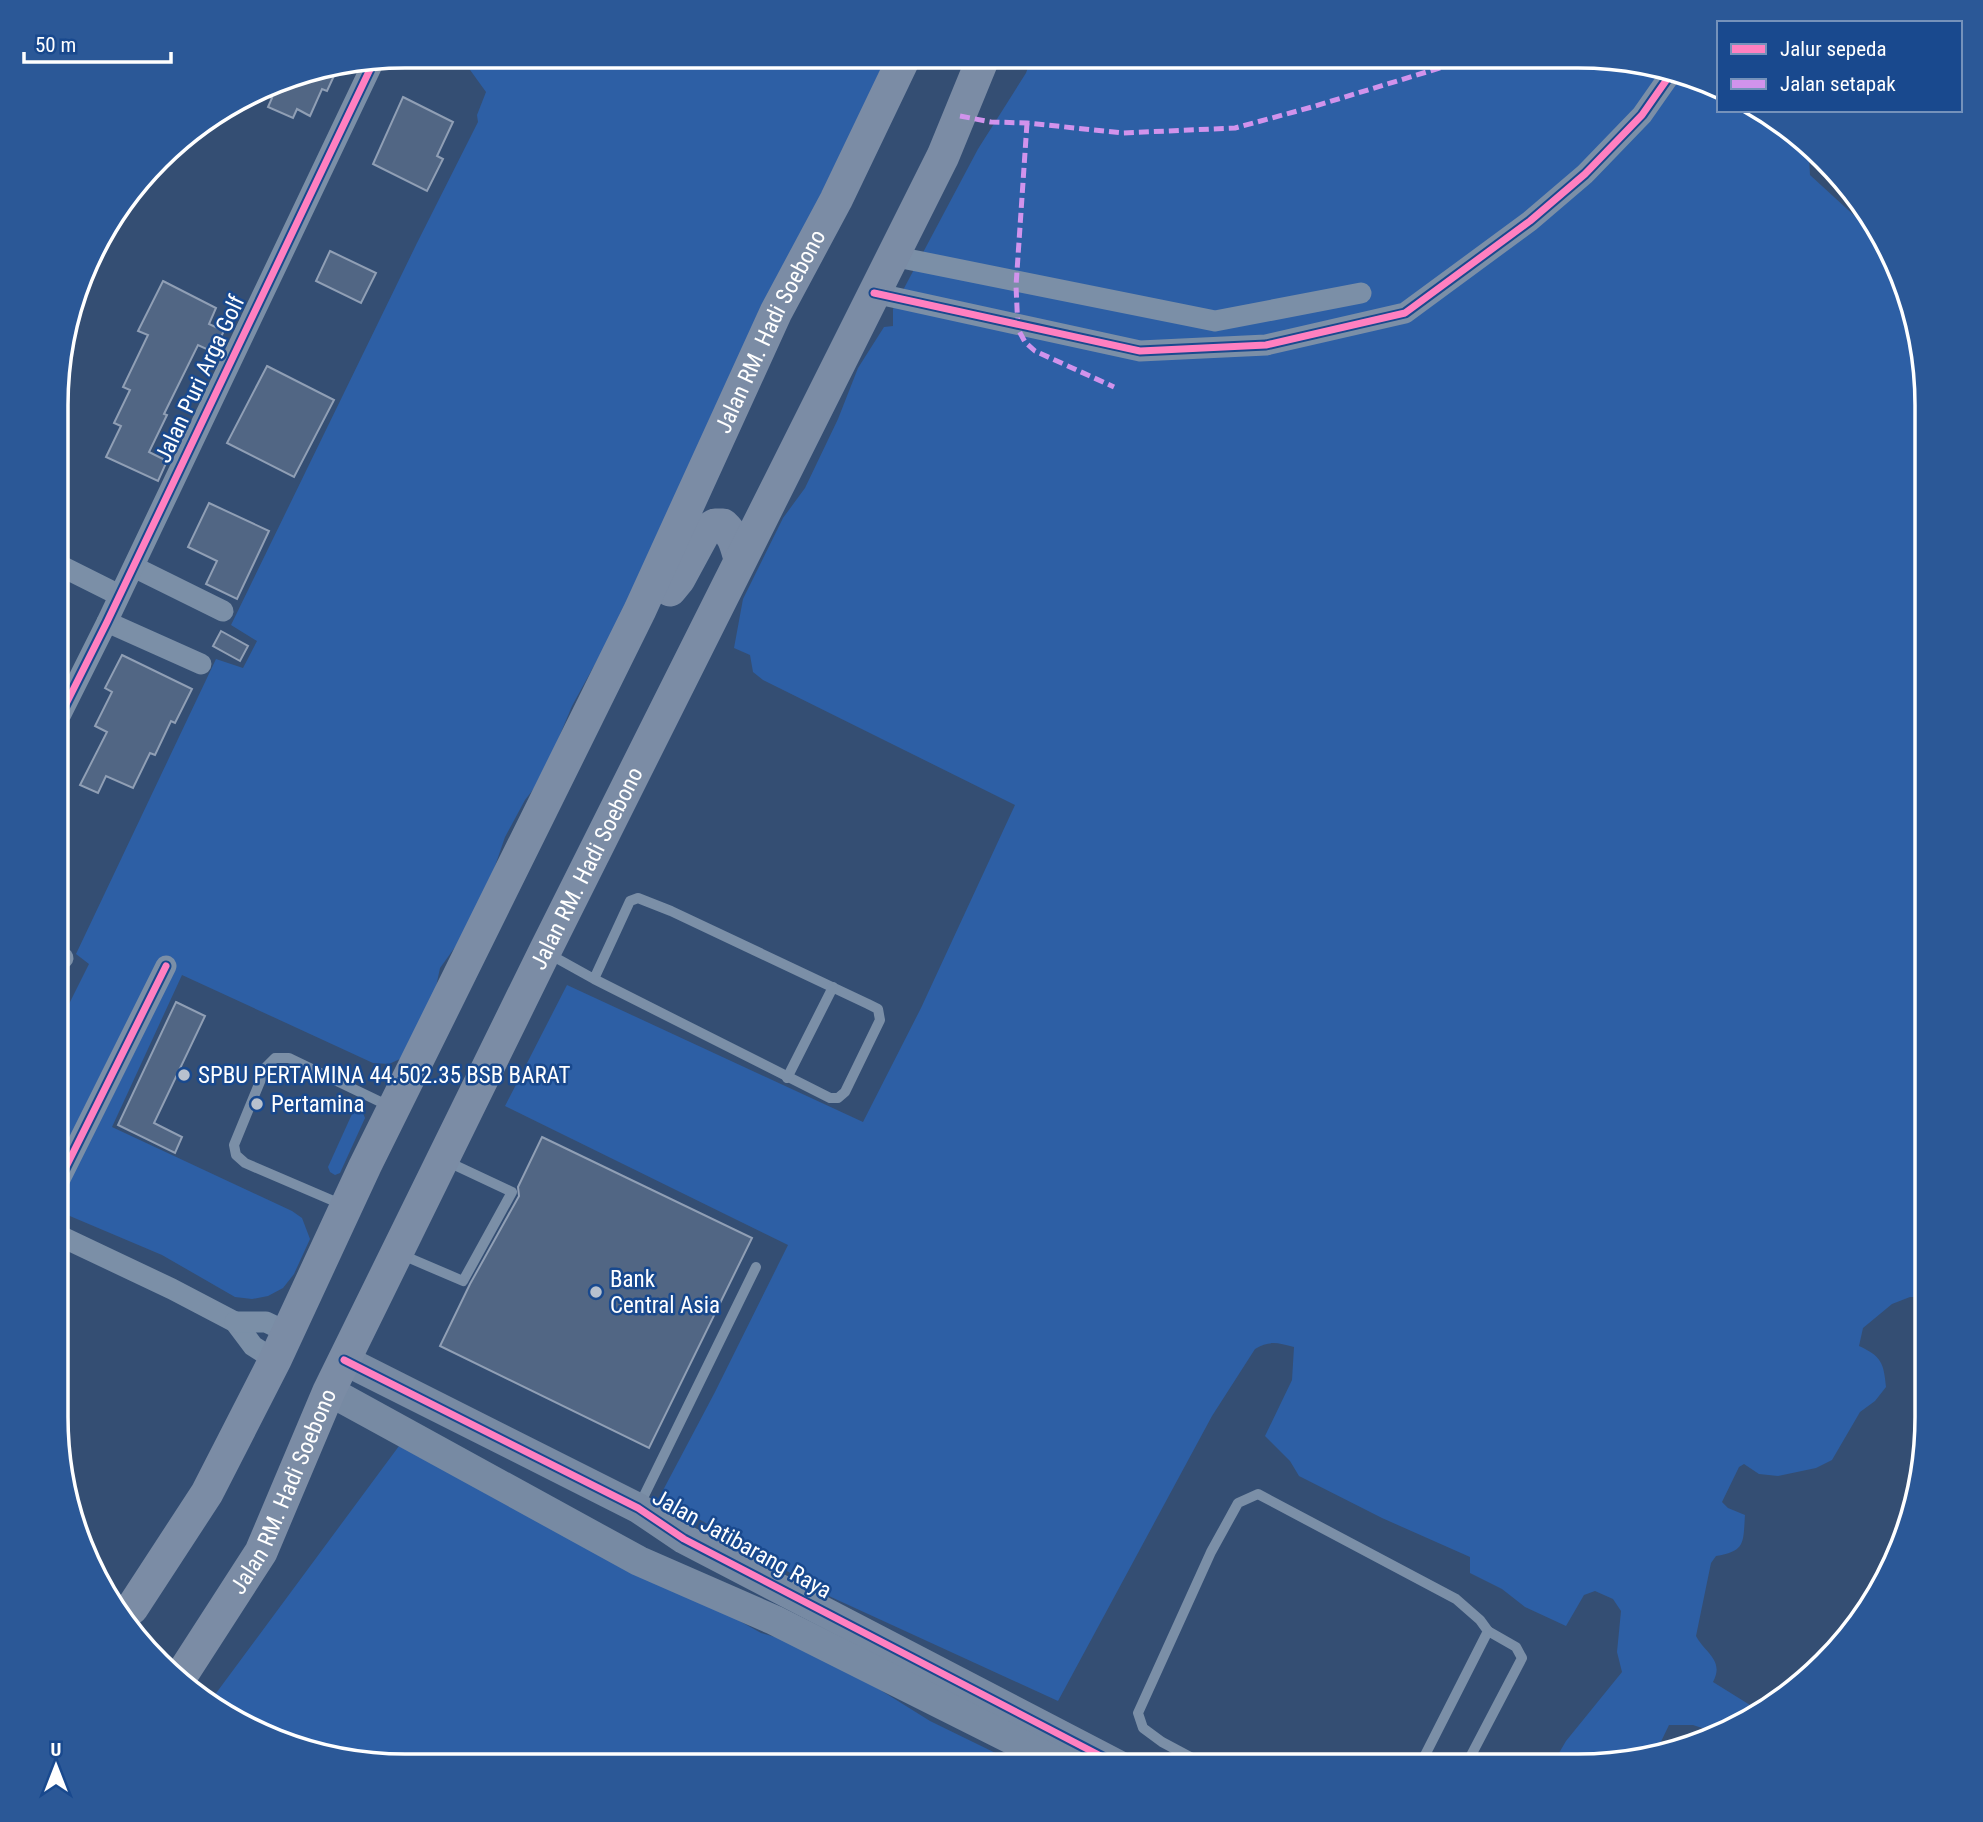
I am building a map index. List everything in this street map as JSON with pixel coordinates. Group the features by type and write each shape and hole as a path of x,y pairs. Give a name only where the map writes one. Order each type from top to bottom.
{"main road":[{"name":"Jalan RM. Hadi Soebono","path":"129,1609 207,1493 281,1346 346,1206 640,610 776,312 836,200 899,68"},
{"name":"Jalan RM. Hadi Soebono","path":"184,1671 261,1552 344,1360 740,559 943,156 979,68"},
{"path":"640,610 652,607 664,597 679,579 705,531 711,526 723,525 730,531 740,559"}],"street":[{"name":"Jalan Puri Arga Golf","path":"68,700 370,70"},
{"path":"874,293 1140,351 1266,345 1405,313 1530,221 1585,174 1642,115 1666,80"},
{"path":"892,256 1214,321 1266,345"},
{"path":"1214,321 1361,293"},
{"path":"134,567 223,611"},
{"path":"68,570 118,595"},
{"path":"107,622 201,664"},
{"path":"68,1163 166,966"},
{"path":"68,1241 235,1322 253,1346 281,1346"},
{"path":"235,1322 266,1322 281,1346"},
{"name":"Jalan Jatibarang Raya","path":"344,1360 638,1508 684,1539 1096,1754"},
{"path":"329,1391 616,1550 774,1620 1041,1754"},
{"path":"673,1576 684,1539"}],"lane":[{"path":"545,951 594,979 830,1098 838,1098 845,1092 880,1020 878,1009 638,898 630,901 594,979"},
{"path":"787,1078 834,987"},
{"path":"346,1206 245,1163 236,1155 234,1145 266,1067 275,1058 289,1058 394,1108"},
{"path":"398,1253 463,1281 512,1192 443,1160"},
{"path":"638,1508 756,1267"},
{"path":"1184,1754 1161,1742 1143,1728 1138,1713 1211,1552 1238,1503 1258,1494 1456,1599 1488,1630 1516,1647 1522,1658 1472,1754"},
{"path":"1426,1754 1488,1630"}],"shaded area":[{"path":"469,68 882,68 617,624 572,706 542,778 525,800 505,837 492,875 458,943 440,968 436,987 402,1058 389,1064 373,1063 182,975 112,1127 302,1218 310,1239 294,1274 283,1288 268,1296 252,1299 235,1297 162,1255 68,1215 68,1006 89,964 76,954 216,659 243,668 257,641 231,625 478,122 477,115 486,92"},
{"path":"1028,68 1578,68 1622,71 1665,80 1717,98 1717,112 1746,113 1800,152 1809,161 1810,175 1860,220 1889,276 1908,340 1915,405 1915,1297 1892,1304 1863,1328 1859,1346 1880,1361 1886,1387 1875,1401 1860,1412 1832,1460 1816,1468 1778,1476 1759,1474 1744,1464 1739,1467 1722,1502 1728,1508 1745,1515 1743,1539 1738,1548 1716,1556 1711,1563 1696,1636 1715,1662 1717,1668 1713,1682 1751,1706 1707,1728 1669,1725 1660,1743 1622,1751 1558,1754 1622,1672 1617,1652 1621,1611 1613,1599 1595,1591 1584,1595 1566,1626 1525,1607 1502,1589 1470,1573 1470,1557 1382,1518 1299,1476 1290,1461 1265,1436 1292,1380 1294,1347 1283,1344 1269,1343 1255,1349 1212,1416 1058,1701 831,1597 660,1496 788,1245 505,1106 567,985 863,1122 921,1008 1015,805 763,680 753,672 750,655 734,648 743,599 783,518 805,488 838,419 858,368 884,327 893,326 893,309 978,149"},
{"path":"357,1111 363,1113 365,1118 340,1173 335,1175 328,1167 352,1114"},
{"path":"399,1446 690,1593 761,1633 813,1648 930,1721 997,1754 383,1753 340,1747 297,1736 256,1719 215,1695"}],"building":[{"path":"334,76 327,91 322,89 310,116 297,109 293,118 268,107 272,98 270,97 297,86"},
{"path":"403,97 453,122 437,156 443,159 427,191 373,164"},
{"path":"330,251 376,273 361,303 316,281"},
{"path":"163,281 216,308 209,324 224,331 213,352 198,345 164,414 167,415 149,452 167,461 158,481 106,457 121,426 114,423 130,390 123,387 148,335 138,331"},
{"path":"267,366 334,400 294,477 227,443"},
{"path":"209,503 269,531 237,599 206,584 217,561 188,547"},
{"path":"221,631 248,646 240,661 213,646"},
{"path":"122,655 192,689 175,723 171,721 155,755 150,753 133,788 106,776 98,793 80,785 107,732 95,726 112,692 105,688"},
{"path":"176,1002 205,1016 154,1123 182,1137 175,1153 118,1125"},
{"name":"Bank Central Asia","path":"542,1137 752,1238 649,1448 440,1346 470,1284 519,1196 518,1187"}],"marked path":[{"path":"960,116 991,122 1123,133 1235,128 1440,68"},
{"path":"1027,123 1016,286 1018,329 1025,342 1035,351 1114,387"}],"cycle path":[{"path":"68,700 370,70"},
{"path":"874,293 1140,351 1266,345 1405,313 1530,221 1585,174 1642,115 1666,80"},
{"path":"68,1163 166,966"},
{"path":"344,1360 638,1508 684,1539 1097,1754"}],"place":[{"name":"SPBU PERTAMINA 44.502.35 BSB BARAT","path":"184,1075"},
{"name":"Pertamina","path":"257,1104"},
{"name":"Bank Central Asia","path":"596,1292"}]}
